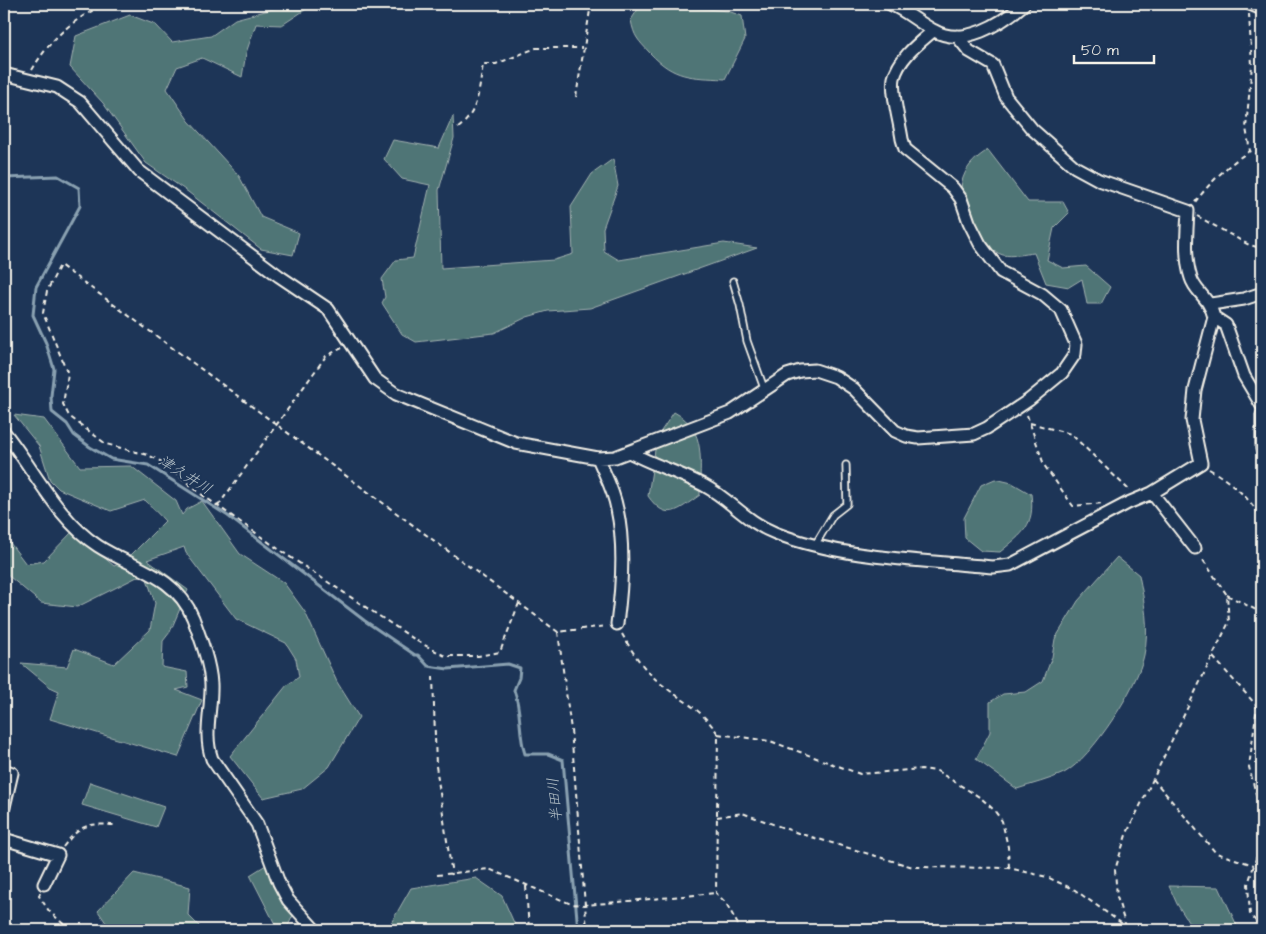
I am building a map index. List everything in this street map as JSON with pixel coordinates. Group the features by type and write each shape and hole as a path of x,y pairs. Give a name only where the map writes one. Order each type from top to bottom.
{"street":[{"path":"890,4 918,19 933,31 957,36 972,34 993,26 1024,4"},
{"path":"1249,8 1262,8"},
{"path":"4,74 57,87 80,102 139,171 279,276 328,309 375,379 396,394 516,443 598,458 615,457 730,413 787,375 800,370 815,370 836,377 854,389 895,430 906,436 918,438 974,434 987,428 1023,404 1062,373 1075,354 1076,344 1061,310 1042,294 1000,272 980,244 968,222 961,199 953,188 906,148 902,139 894,79 900,66 916,45 933,31"},
{"path":"629,452 705,486 756,524 776,533 815,545 919,562 993,567 1010,565 1137,499 1152,494 1201,464 1192,420 1195,390 1214,317 1211,304 1191,279 1186,249 1188,211 1099,180 1075,167 1032,129 1006,97 994,65 969,51 957,36"},
{"path":"1211,304 1244,299 1262,293"},
{"path":"1214,317 1226,325 1244,376 1262,406"},
{"path":"1261,449 1262,415"},
{"path":"4,432 57,504 83,534 111,554 139,566 168,584 186,605 201,644 211,682 207,731 208,747 212,759 257,824 279,883 288,900 315,930"},
{"path":"598,458 617,508 621,531 620,598 617,624"},
{"path":"1152,494 1195,548"},
{"path":"4,770 12,772 4,807"},
{"path":"4,839 58,855 44,884"}],"lane":[{"path":"733,281 747,341 765,391"},
{"path":"815,545 833,515 847,504 846,465"}],"path":[{"path":"26,79 54,37 84,14 107,4"},
{"path":"576,97 582,48 591,4"},
{"path":"1249,8 1252,65 1246,128 1250,151 1262,158"},
{"path":"458,128 469,120 476,106 483,64 496,64 536,48 582,48"},
{"path":"1250,151 1240,156 1210,184 1188,211 1249,245 1262,248"},
{"path":"519,603 500,652 478,656 445,656 417,641 218,506 162,462 148,455 106,444 68,416 63,404 68,374 43,313 47,291 60,265 275,425 519,603 558,632 617,624 638,660 659,682 706,716 718,734 716,893 726,903 741,930"},
{"path":"218,506 326,356 350,343"},
{"path":"1023,404 1044,465 1073,506 1104,503 1111,512"},
{"path":"1030,423 1071,434 1111,471 1137,499"},
{"path":"1261,449 1262,518"},
{"path":"1201,464 1225,478 1248,498 1262,518"},
{"path":"1195,548 1227,595 1262,613"},
{"path":"1126,927 1117,896 1114,870 1126,835 1229,622 1227,595"},
{"path":"558,632 571,730 584,905 588,930"},
{"path":"1212,658 1257,706 1258,714 1248,766 1262,817"},
{"path":"433,676 436,766 452,875"},
{"path":"718,734 734,738 770,741 860,774 921,769 937,771 981,798 1002,821 1008,847 1009,868"},
{"path":"1153,779 1216,853 1254,865"},
{"path":"717,817 742,813 798,833 913,867 1009,868 1062,882 1131,930"},
{"path":"58,855 75,832 91,824 114,825"},
{"path":"1262,840 1248,884 1250,914 1262,927"},
{"path":"437,875 452,875 489,869 571,904 584,905 716,893"},
{"path":"44,884 39,896 49,911 70,930"},
{"path":"526,886 529,930"}],"green space":[{"path":"292,4 314,4 282,25 256,24 246,53 242,77 202,58 177,67 167,89 189,121 239,176 261,217 299,233 293,255 261,249 188,192 146,163 103,103 70,67 76,36 130,15 156,25 172,42 211,36 235,19"},
{"path":"653,4 728,11 742,16 745,39 725,79 692,77 675,72 659,62 642,45 637,38 631,20 638,9"},
{"path":"453,116 454,138 439,190 441,268 554,260 573,254 571,207 592,174 613,159 618,186 603,228 604,251 619,260 724,243 757,248 590,308 548,311 527,317 494,333 416,342 402,334 382,303 385,297 382,279 396,260 413,258 430,185 402,179 384,159 393,140 439,148"},
{"path":"988,150 1028,202 1063,202 1069,213 1054,228 1047,260 1063,268 1086,266 1110,287 1101,304 1087,304 1082,279 1069,287 1046,283 1034,253 1014,256 1003,255 994,251 978,234 966,210 961,187 965,173 970,165"},
{"path":"674,412 685,419 697,437 700,459 700,495 679,509 667,512 655,504 648,496 657,437"},
{"path":"14,415 44,419 80,467 131,466 176,501 182,515 187,509 202,501 240,554 284,583 305,612 337,682 359,717 329,767 302,789 263,798 230,756 287,685 299,677 296,659 286,643 236,619 186,553 184,547 147,560 188,590 170,632 163,641 162,667 187,672 188,687 176,690 202,700 178,757 50,719 59,691 50,687 21,663 67,667 74,649 114,664 150,630 155,603 145,573 77,607 41,603 4,572 4,535 26,564 44,561 73,531 114,566 124,562 165,521 145,500 111,511 59,489 50,480 39,446"},
{"path":"995,479 1012,483 1031,494 1031,514 1026,528 1000,552 981,551 965,538 964,518 981,485"},
{"path":"1117,557 1139,575 1146,625 1146,645 1140,668 1112,720 1087,753 1075,765 1064,773 1017,789 976,759 990,732 990,702 1003,694 1026,692 1043,681 1052,657 1055,639 1078,601"},
{"path":"90,782 164,807 156,827 82,805"},
{"path":"266,865 276,875 296,909 286,930 278,930 250,875"},
{"path":"134,873 190,887 188,915 203,930 111,930 98,911"},
{"path":"476,878 502,896 515,925 513,930 387,930 411,888"},
{"path":"1169,886 1219,887 1239,930 1194,930 1177,904"}],"waterway":[{"name":"津久井川","path":"4,178 58,176 79,188 80,206 36,287 33,315 46,343 54,369 51,396 52,412 67,424 74,435 111,459 148,465 228,516 365,621 415,655 418,655 428,666 448,669 508,664 520,668 519,678 514,690 525,754 548,754 563,760 578,930"}],"water label":[{"name":"半田川","path":"555,800"}]}
